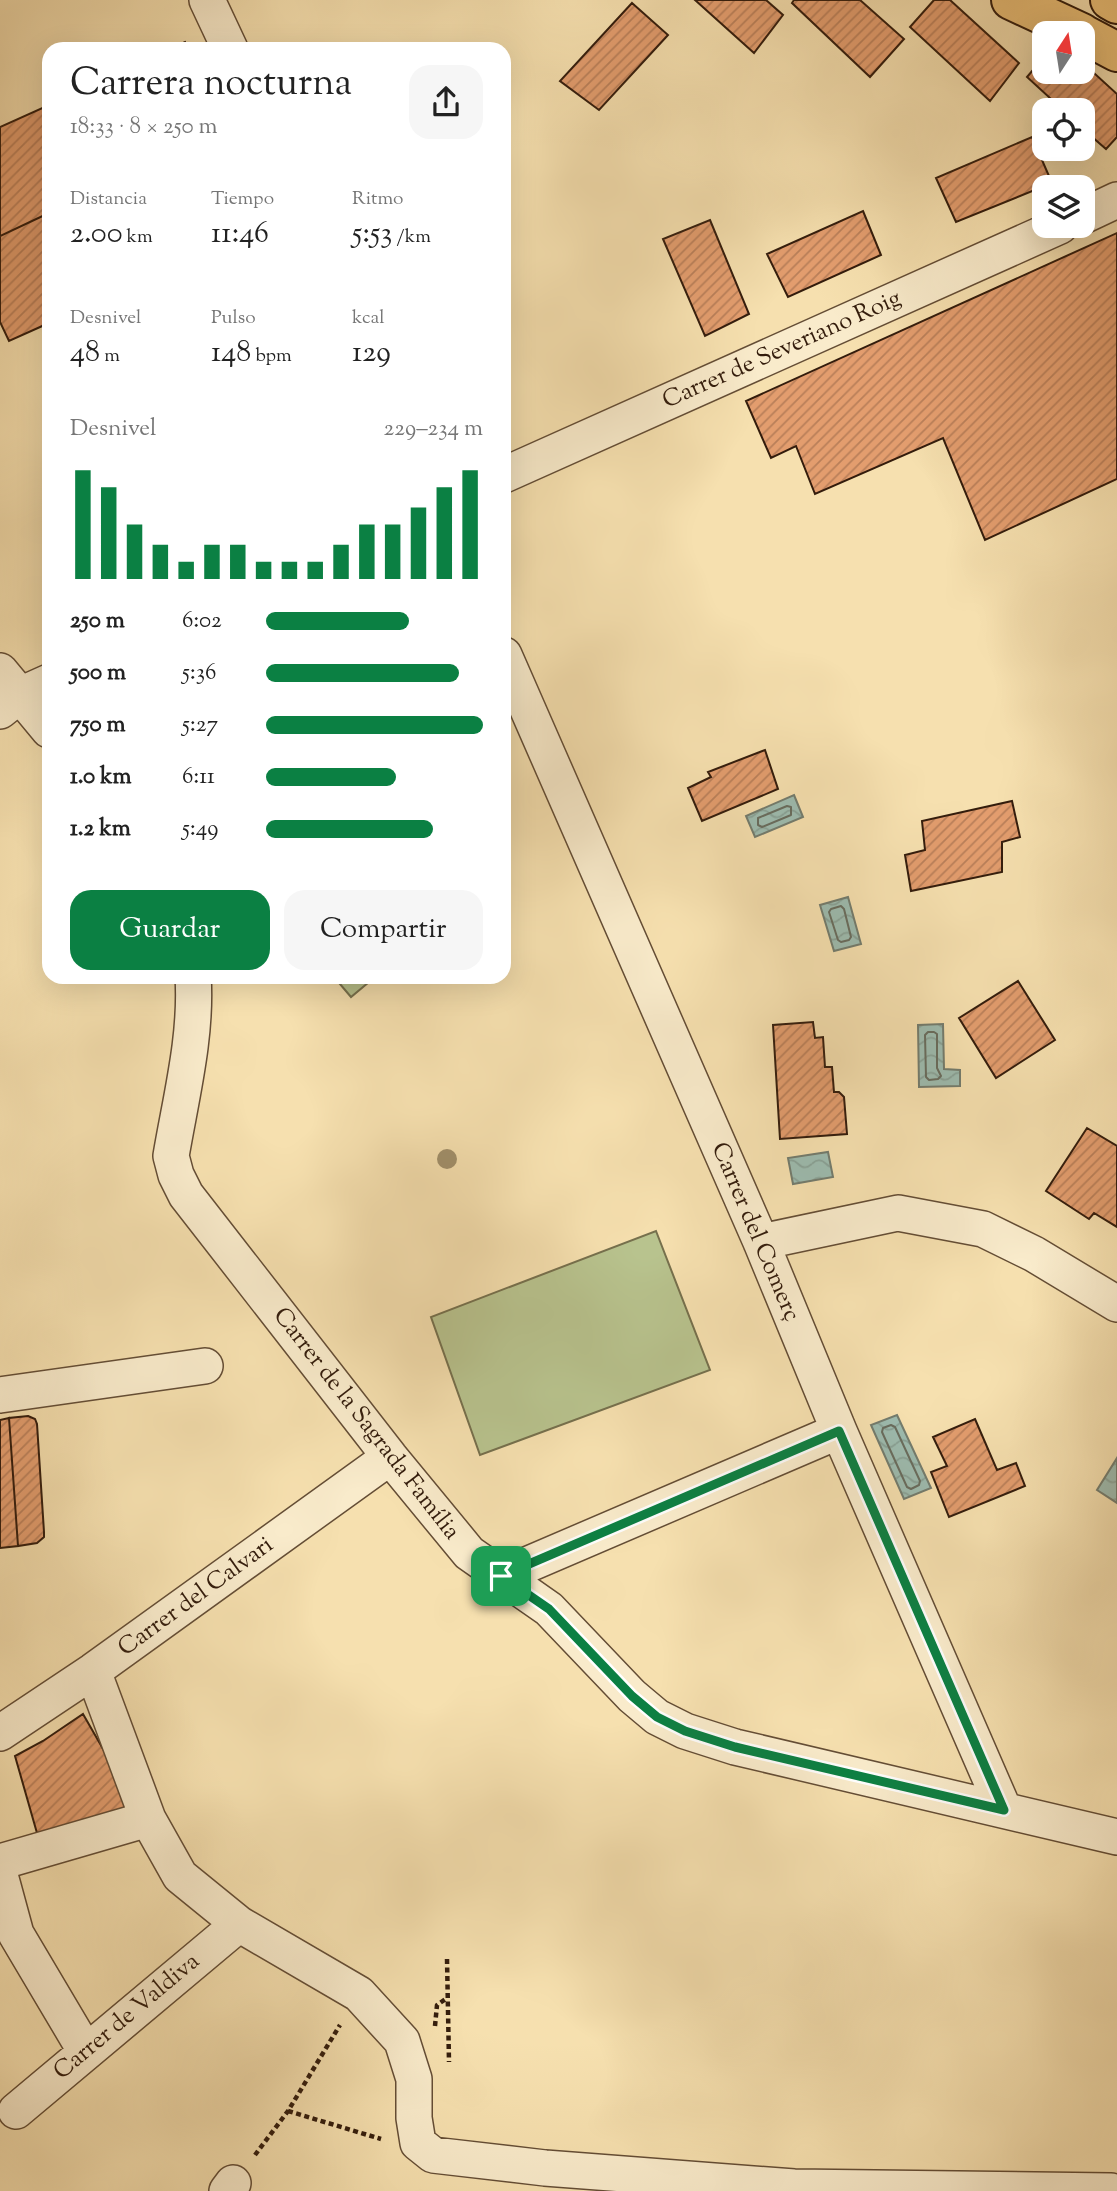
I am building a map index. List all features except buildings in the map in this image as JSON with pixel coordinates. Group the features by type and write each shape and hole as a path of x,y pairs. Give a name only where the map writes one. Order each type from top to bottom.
{"main road":[{"path":"1011,0 1055,21"},
{"path":"1110,0 1117,4"},
{"path":"1096,41 1117,52"}],"street":[{"path":"207,0 227,42"},
{"path":"1095,211 1117,201"},
{"name":"Carrer de Severiano Roig","path":"511,472 1033,238"},
{"name":"Carrer del Comerç","path":"511,671 761,1242 839,1431 1004,1810"},
{"path":"17,690 42,721"},
{"name":"Carrer de la Sagrada Família","path":"193,984 192,1035 172,1156 176,1175 186,1195 390,1457 469,1553 549,1609 632,1696 657,1717 685,1731 735,1747 1117,1837"},
{"path":"761,1242 898,1213 983,1229 1034,1254 1117,1304"},
{"path":"0,1395 205,1366"},
{"path":"501,1576 839,1431"},
{"name":"Carrer del Calvari","path":"0,1734 93,1671 390,1457"},
{"path":"93,1671 148,1819 180,1876 239,1924 359,1994 402,2041 415,2079 414,2118 418,2143 433,2155 545,2168 719,2180 794,2189 1111,2191"},
{"path":"0,1862 148,1819"},
{"path":"0,1875 16,1934 86,2052"},
{"name":"Carrer de Valdiva","path":"16,2110 239,1924"},
{"path":"648,2191 692,2190 719,2180"}],"path":[{"path":"274,2129 288,2111 359,1994"},
{"path":"435,2030 436,2005 448,1998"},
{"path":"288,2111 433,2155"}],"green space":[{"path":"340,984 367,984 351,997"},
{"path":"656,1231 710,1370 480,1455 431,1317"}],"water":[{"path":"794,795 803,817 755,837 746,816"},
{"path":"848,897 861,944 834,951 820,905"},
{"path":"943,1024 944,1069 960,1070 960,1086 919,1087 918,1025"},
{"path":"828,1152 833,1177 793,1184 788,1158"},
{"path":"897,1415 931,1488 904,1499 871,1425"},
{"path":"1117,1458 1117,1503 1097,1490"}],"route":[{"path":"839,1431 1004,1810 735,1747 685,1731 657,1717 632,1696 549,1609 501,1576 839,1431"}]}
